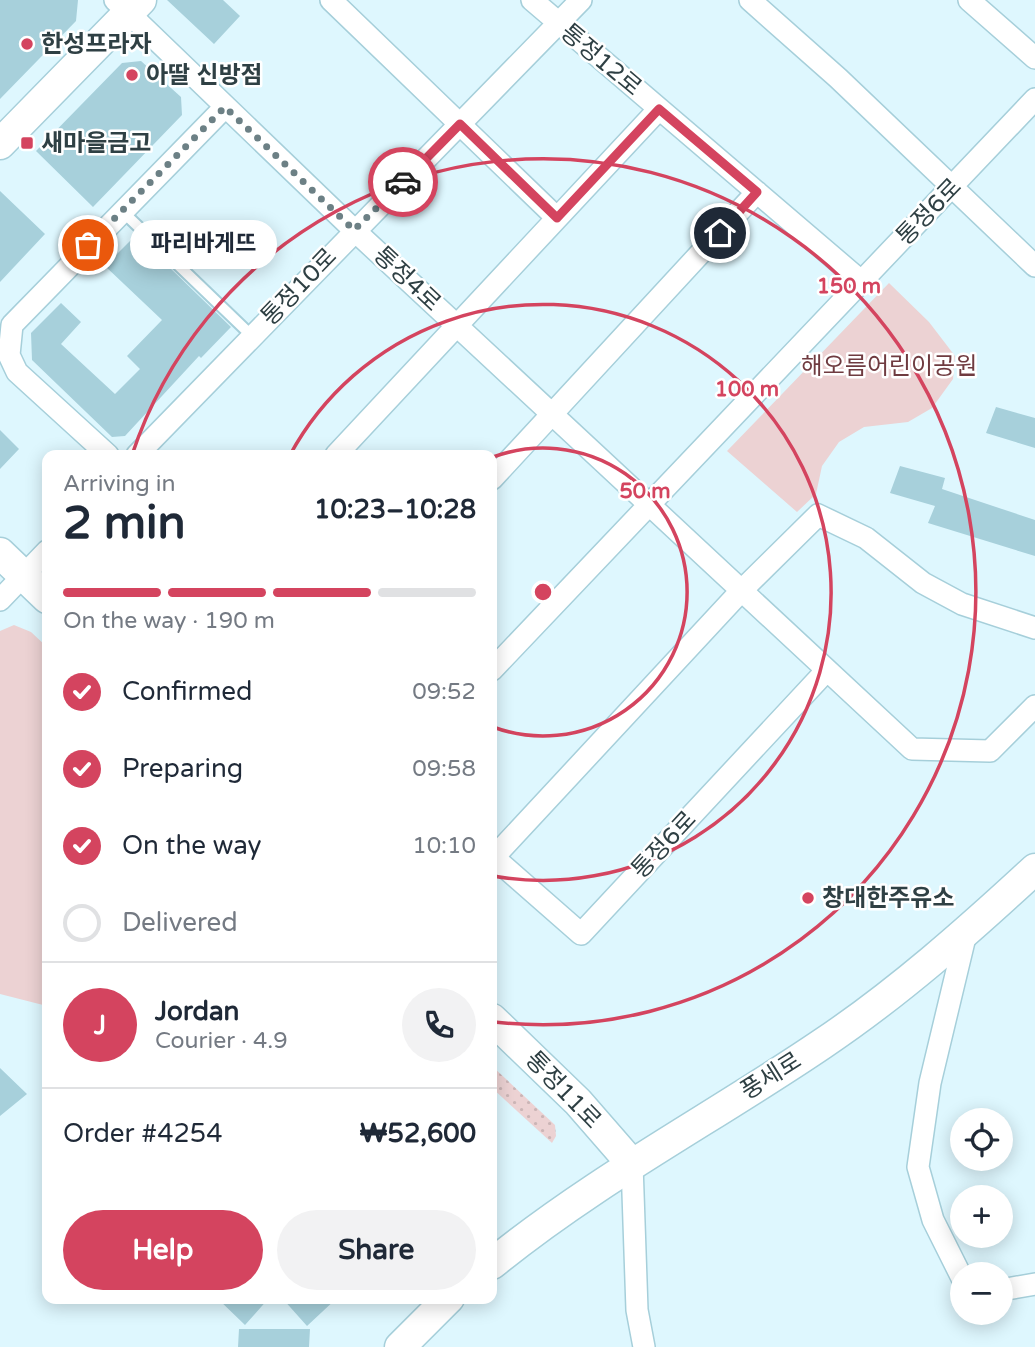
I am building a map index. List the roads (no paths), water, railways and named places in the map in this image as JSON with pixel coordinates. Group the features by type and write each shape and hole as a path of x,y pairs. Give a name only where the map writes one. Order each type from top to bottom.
{"street":[{"path":"331,0 557,218"},
{"name":"통정12로","path":"532,0 862,282"},
{"name":"통정10로","path":"141,450 581,0"},
{"path":"750,0 838,78 1035,266"},
{"path":"970,0 1035,58"},
{"path":"0,144 128,4"},
{"name":"통정4로","path":"128,4 225,107 647,504"},
{"name":"통정6로","path":"497,665 1035,99"},
{"path":"103,450 17,372 9,355 8,340 12,325 225,107"},
{"name":"통정4로","path":"458,325 659,109"},
{"path":"497,474 757,192"},
{"path":"341,450 458,325"},
{"path":"647,504 912,749 990,751 1035,706"},
{"name":"통정6로","path":"497,852 741,591 818,515 866,538 923,583 962,604 1035,628"},
{"path":"0,553 42,593"},
{"path":"0,600 42,556"},
{"name":"통정6로","path":"497,860 580,934 827,670"},
{"name":"풍세로","path":"497,1260 632,1164 824,1043 966,933 1035,869"},
{"path":"954,1262 933,1220 918,1167 930,1083 966,933"},
{"name":"통정11로","path":"497,1025 578,1102 632,1164"},
{"path":"632,1164 637,1310 644,1347"},
{"path":"1013,1288 1035,1284"},
{"path":"400,1347 443,1304"}],"lane":[{"path":"122,211 252,336"}],"place":[{"name":"한성프라자","path":"27,44"},
{"name":"아딸 신방점","path":"132,75"},
{"name":"새마을금고","path":"27,143"},
{"name":"파리바게뜨","path":"88,245"},
{"name":"창대한주유소","path":"808,898"}],"park label":[{"name":"해오름어린이공원","path":"889,366"}]}
